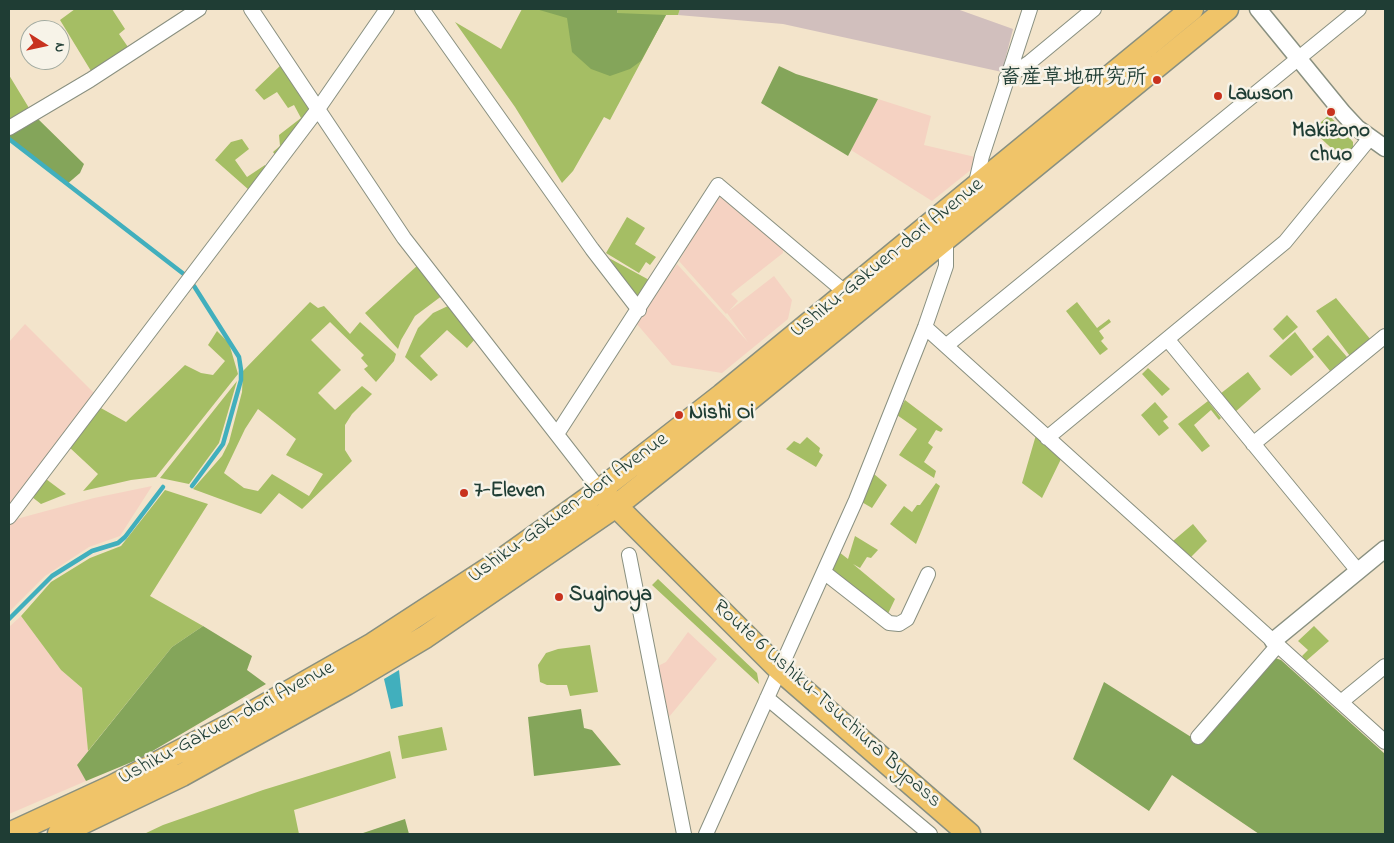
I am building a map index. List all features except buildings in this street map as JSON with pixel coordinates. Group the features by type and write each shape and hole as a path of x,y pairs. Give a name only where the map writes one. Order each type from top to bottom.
{"highway":[{"name":"Ushiku-Gakuen-dori Avenue","path":"9,834 173,755 335,666 455,592 600,490 722,395 1192,9"},
{"name":"Ushiku-Gakuen-dori Avenue","path":"60,834 208,762 346,684 424,637 616,506 1227,9"},
{"name":"Route 6 Ushiku-Tsuchiura Bypass","path":"600,490 779,669 969,834"}],"street":[{"path":"9,128 90,80 199,9"},
{"path":"251,9 404,238 600,490"},
{"path":"9,517 318,109 387,9"},
{"path":"422,9 592,249 639,310"},
{"path":"974,188 1006,78 1030,9"},
{"path":"1006,78 1030,62 1094,9"},
{"path":"1258,9 1344,113 1370,138 1385,148"},
{"path":"947,346 1359,9"},
{"path":"1047,438 1285,242 1370,138"},
{"path":"557,434 639,310 718,185 846,293"},
{"path":"706,834 779,669 825,573 925,327 946,266 946,239"},
{"path":"925,327 1385,742"},
{"path":"1253,444 1385,336"},
{"path":"1168,340 1358,571"},
{"path":"1198,737 1276,643 1385,549"},
{"path":"629,555 684,834"},
{"path":"825,573 889,623 899,624 907,619 928,574"},
{"path":"1341,702 1385,666"},
{"path":"767,698 930,834"}],"shaded area":[{"path":"680,9 957,9 1013,29 1002,72 783,24 678,15"},
{"path":"878,99 931,116 924,145 975,157 972,169 932,201 851,150"},
{"path":"724,193 783,245 783,253 731,294 738,301 729,311 774,276 792,300 788,319 722,373 672,365 636,323 677,264 748,342 727,313 679,261 717,194"},
{"path":"25,324 96,395 9,507 9,342"},
{"path":"152,486 120,536 89,547 45,576 9,612 9,521 94,498"},
{"path":"21,616 61,670 82,688 88,751 77,765 86,781 9,814 9,627"},
{"path":"688,632 717,659 669,717 658,666 666,662"}],"green space":[{"path":"75,9 112,9 125,29 119,34 128,47 91,71 70,36 70,20 60,20"},
{"path":"522,9 601,9 617,13 618,9 680,9 678,15 666,15 610,120 604,117 573,171 562,183 515,107 455,22 501,49"},
{"path":"536,9 618,9 617,13 666,15 641,61 630,69 610,76 591,69 572,52 567,18"},
{"path":"282,64 312,111 276,156 273,152 280,146 279,135 301,118 294,105 288,108 277,92 264,100 255,90"},
{"path":"779,66 796,74 878,99 848,156 761,103"},
{"path":"9,75 29,108 9,121"},
{"path":"1329,115 1353,142 1353,148 1343,159 1312,130"},
{"path":"37,118 84,164 80,173 66,185 9,140 9,135"},
{"path":"242,139 249,149 235,160 247,177 265,165 266,168 249,190 215,160 231,142"},
{"path":"627,217 645,228 635,244 656,257 650,265 646,262 639,273 606,253"},
{"path":"609,258 651,281 642,295 635,297"},
{"path":"418,265 443,295 415,316 398,349 365,313"},
{"path":"1336,298 1371,340 1350,356 1316,311"},
{"path":"310,302 318,308 324,306 350,334 360,322 396,354 394,361 376,382 364,369 368,366 361,358 364,355 330,322 311,340 341,370 318,393 335,410 362,386 372,394 352,414 345,425 345,450 352,461 302,509 279,493 261,514 193,489 222,456 229,442 242,392 243,371","holes":["258,409 296,439 286,455 323,474 309,496 272,474 258,491 244,488 224,473 245,429"]},
{"path":"1077,302 1097,328 1109,319 1111,322 1099,331 1104,338 1101,341 1108,349 1100,355 1066,311"},
{"path":"448,306 476,338 467,348 447,330 420,356 438,375 431,381 405,357 418,328 433,313"},
{"path":"1287,315 1298,327 1283,340 1273,329"},
{"path":"217,331 229,343 238,374 156,477 131,480 83,491 98,474 69,447 99,407 126,422 185,365 201,373 213,375 225,361 208,345"},
{"path":"1295,332 1314,357 1291,376 1269,356"},
{"path":"1328,335 1347,357 1330,371 1312,349"},
{"path":"1148,368 1170,389 1162,396 1142,374"},
{"path":"1248,372 1261,389 1234,413 1220,394"},
{"path":"237,381 219,443 189,484 160,478"},
{"path":"905,400 943,429 941,432 936,430 928,443 933,447 924,462 936,471 934,478 899,455 917,429 897,415"},
{"path":"1208,401 1221,418 1219,420 1211,410 1194,425 1210,446 1202,452 1178,424"},
{"path":"1155,402 1168,417 1163,421 1169,428 1159,436 1141,415"},
{"path":"1036,435 1061,459 1042,498 1022,483"},
{"path":"807,437 820,448 819,452 823,455 816,467 786,449 794,441 800,444"},
{"path":"874,474 887,485 872,508 860,501"},
{"path":"46,479 66,494 41,504 32,497"},
{"path":"936,483 940,486 916,544 890,524 904,506 912,512 917,505 920,505"},
{"path":"165,490 208,504 150,596 203,626 172,647 88,751 82,688 61,670 21,616 51,582 90,558 121,546"},
{"path":"1193,524 1207,541 1191,557 1173,541"},
{"path":"855,536 878,550 871,558 867,557 860,568 853,564 895,599 886,618 836,578 831,568 839,552 848,559"},
{"path":"658,579 757,673 759,684 652,585"},
{"path":"203,626 252,656 247,670 266,684 139,759 86,781 77,765 172,647"},
{"path":"1314,626 1329,641 1306,661 1302,656 1308,650 1298,641"},
{"path":"590,645 598,692 570,696 567,685 547,685 540,682 538,665 546,653 558,649"},
{"path":"1275,658 1281,660 1385,754 1385,834 1259,834 1172,775 1149,811 1073,759 1104,682 1199,742"},
{"path":"581,709 584,728 592,730 621,765 534,776 528,717"},
{"path":"442,727 447,750 402,759 398,736"},
{"path":"390,751 396,778 294,810 299,834 144,834 163,825 263,790"},
{"path":"405,819 409,834 360,834"}],"water":[{"path":"399,670 403,706 391,709 384,679"}],"waterway":[{"path":"9,139 185,275"},
{"path":"192,486 223,444 241,380 239,357 194,286"},
{"path":"9,619 52,576 92,551 118,543 125,537 163,487"}],"place":[{"name":"畜産草地研究所","path":"1157,80"},
{"name":"Lawson","path":"1218,96"},
{"name":"Makizono chuo","path":"1331,112"},
{"name":"Nishi Oi","path":"679,415"},
{"name":"7-Eleven","path":"464,493"},
{"name":"Suginoya","path":"559,597"}]}
